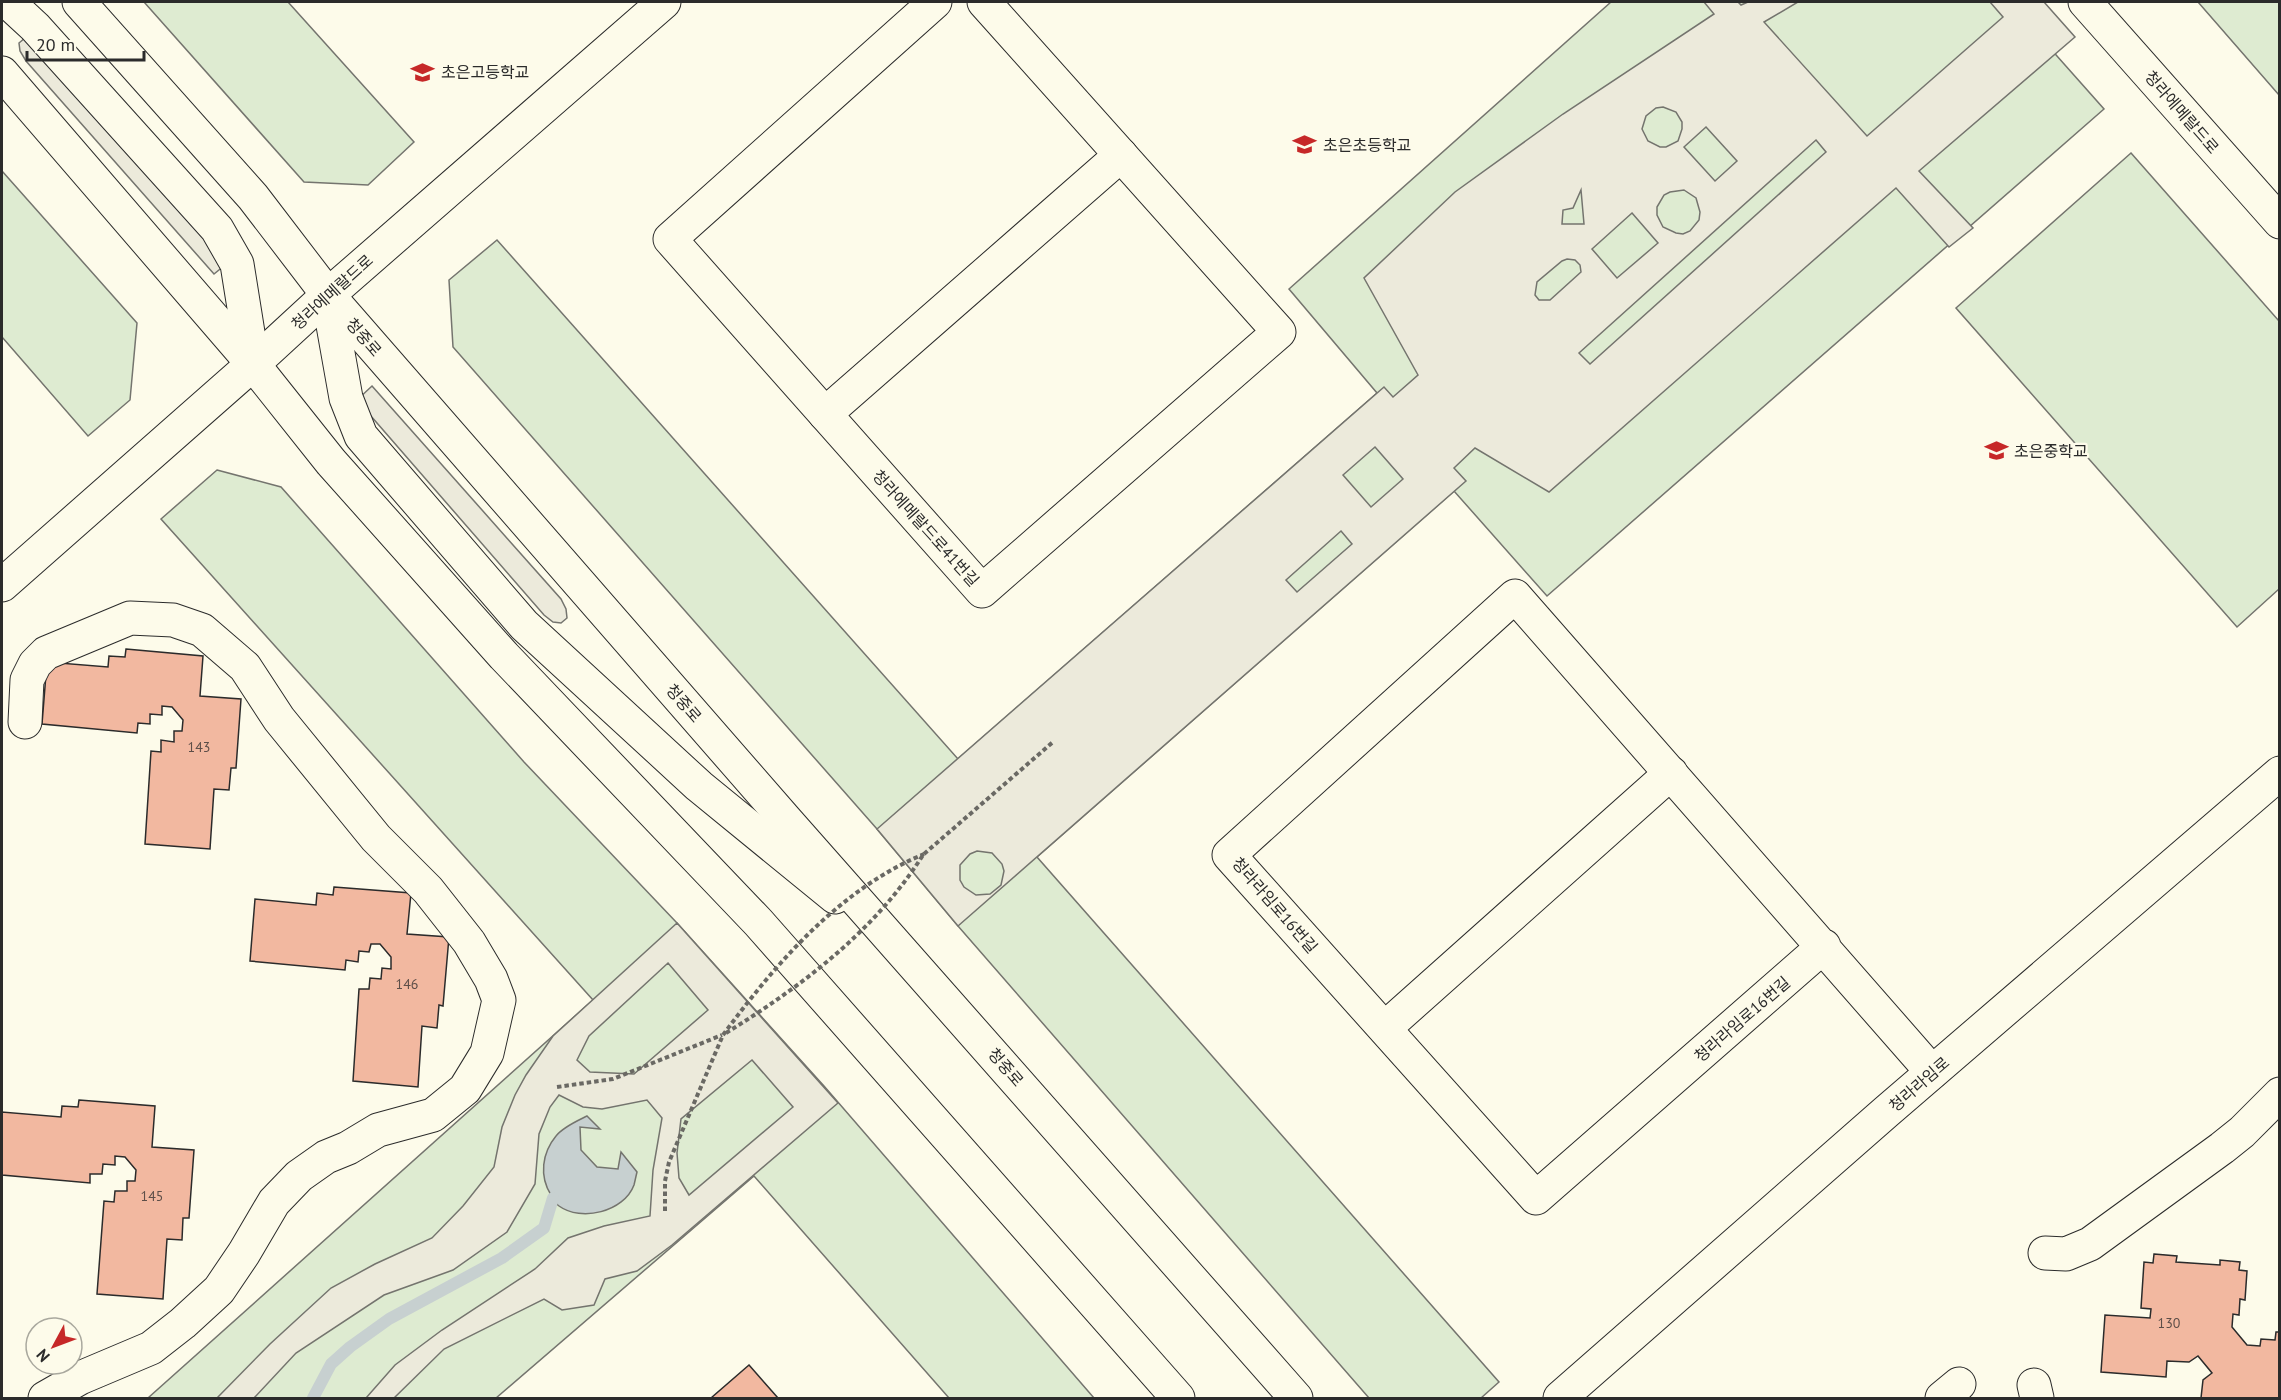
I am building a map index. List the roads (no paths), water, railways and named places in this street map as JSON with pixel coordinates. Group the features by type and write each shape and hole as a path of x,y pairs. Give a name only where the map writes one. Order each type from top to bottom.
{"street":[{"path":"8,2 35,27 217,229 237,264 253,364"},
{"name":"청중로","path":"79,2 253,197 328,295 1296,1398"},
{"name":"청라에메랄드로","path":"2,585 328,295 663,2"},
{"name":"청라에메랄드로41번길","path":"934,2 670,239 982,591 1279,332 984,2"},
{"name":"청라에메랄드로","path":"2085,2 2280,222"},
{"path":"2,73 253,364 331,462 410,552 554,710 758,922 1178,1398"},
{"path":"825,414 1121,155"},
{"path":"328,295 346,398 361,436 524,626 699,786 794,866 901,949"},
{"name":"청라라임로16번길","path":"1824,946 1536,1198 1230,855 1515,596 1824,946 1932,1072"},
{"path":"25,722 27,680 35,664 46,652 130,618 173,620 202,630 245,667 279,719 376,837 428,890 469,942 491,979 499,1000 487,1053 465,1089 433,1115 378,1130 348,1148 326,1157 299,1176 274,1202 219,1290 183,1323 151,1347 80,1378 45,1398"},
{"path":"1385,1028 1671,773"},
{"name":"청라라임로","path":"1560,1398 1932,1072 2280,773"},
{"path":"2045,1253 2066,1254 2090,1244 2222,1148 2242,1132 2280,1094"}],"waterway":[{"path":"313,1398 331,1364 350,1347 389,1319 502,1258 544,1228 553,1198"}],"place":[{"name":"초은고등학교","path":"423,72"},
{"name":"초은초등학교","path":"1305,145"},
{"name":"초은중학교","path":"1996,451"}]}
